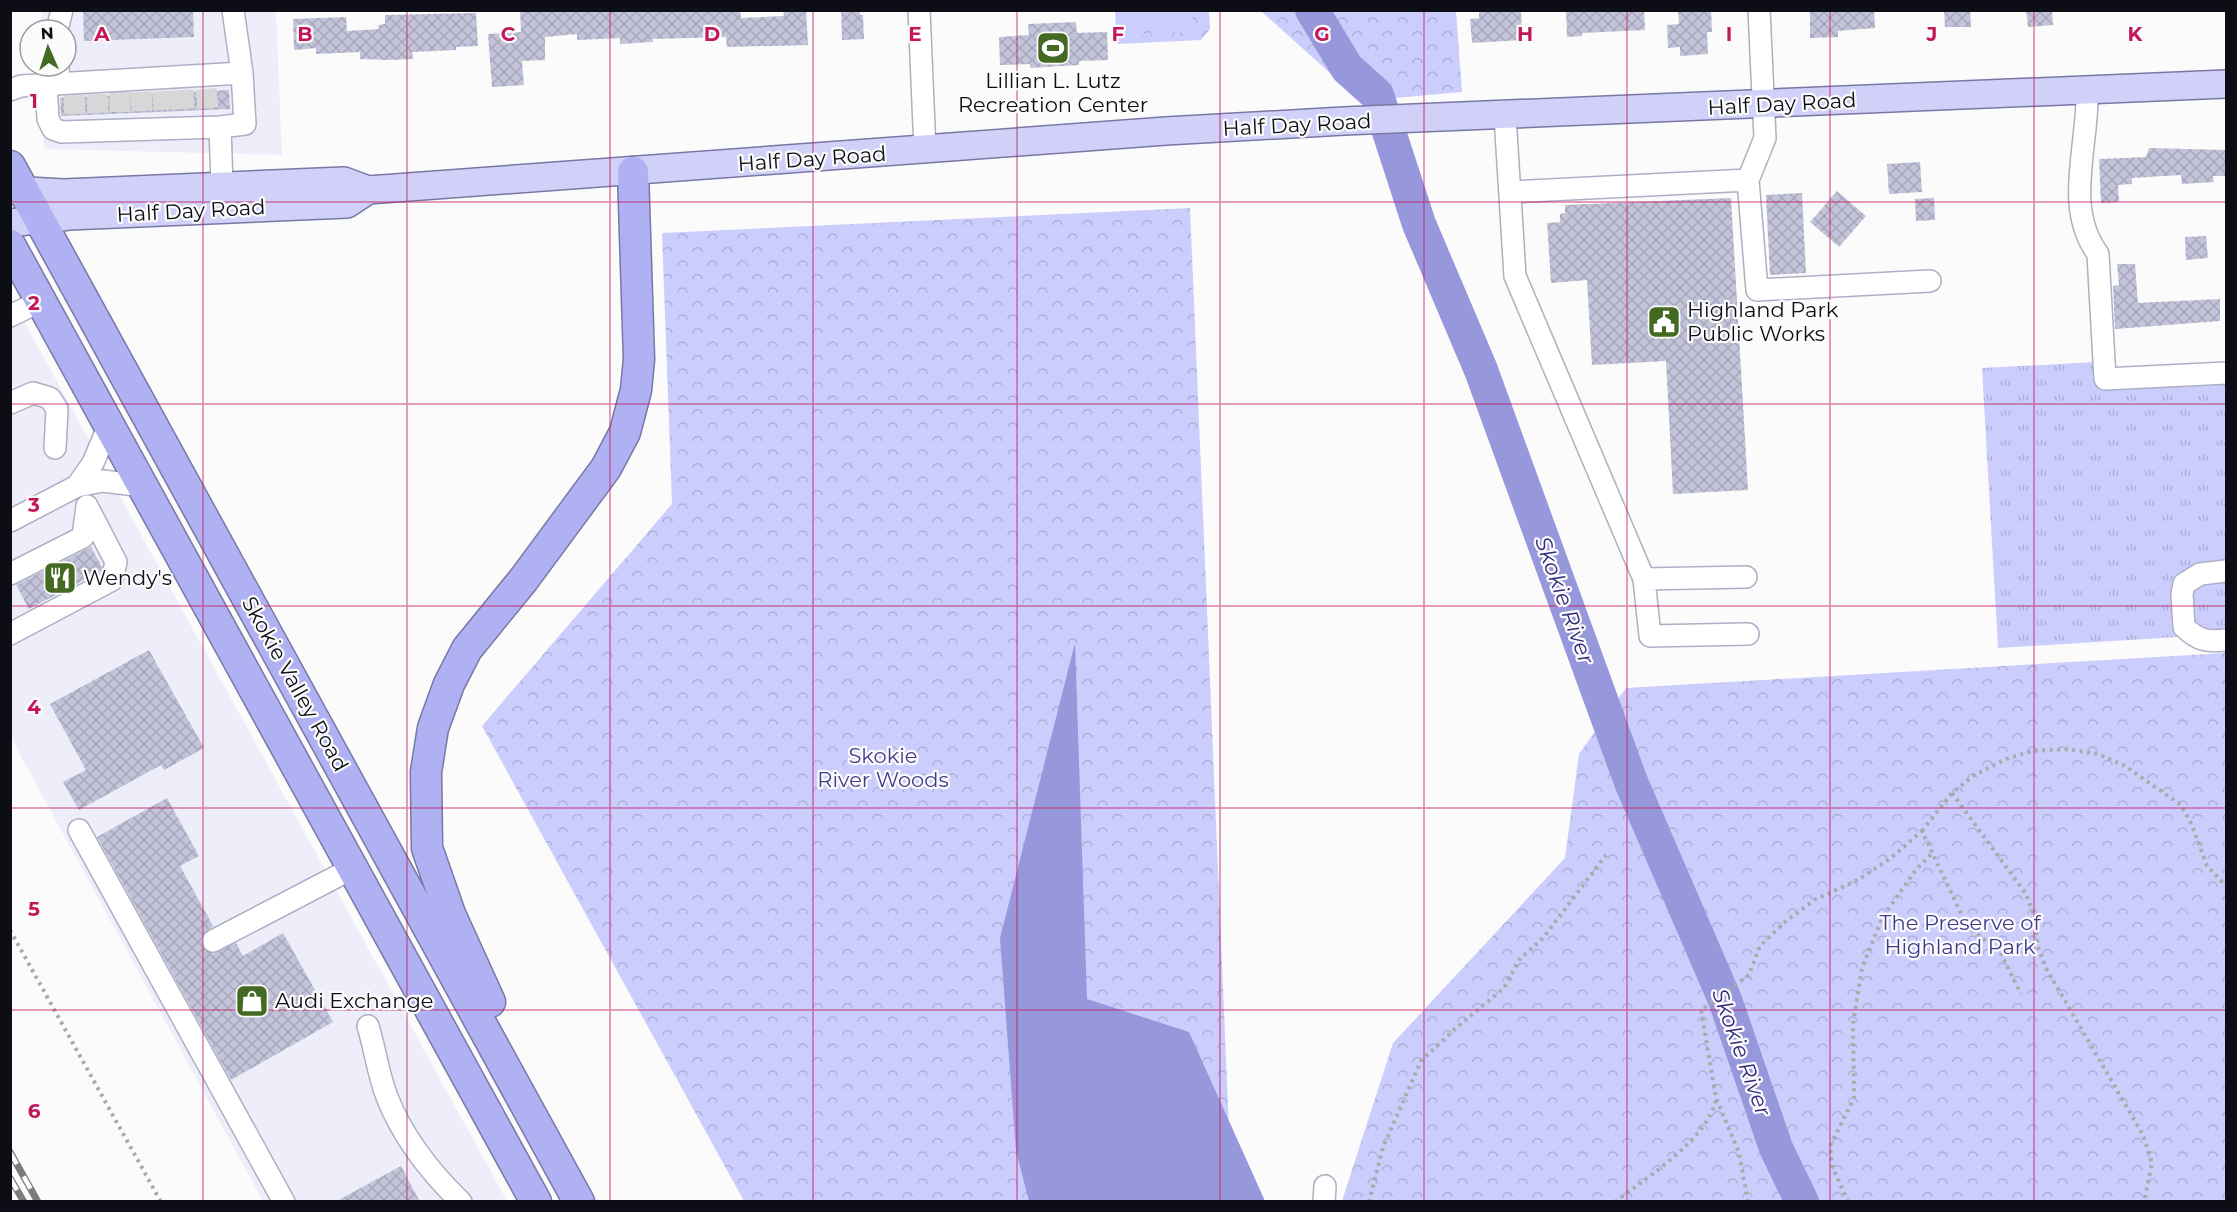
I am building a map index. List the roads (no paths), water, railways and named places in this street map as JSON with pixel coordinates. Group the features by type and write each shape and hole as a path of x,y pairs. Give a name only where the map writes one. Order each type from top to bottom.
{"highway":[{"path":"580,1202 437,882 427,848 426,772 433,728 449,684 468,649 524,579 606,468 625,432 636,390 639,359 633,172"},
{"name":"Skokie Valley Road","path":"15,182 40,219 580,1202"},
{"name":"Skokie Valley Road","path":"10,245 536,1202"}],"main road":[{"name":"Half Day Road","path":"15,182 64,193 344,181 368,190 1344,121 2226,84"},
{"name":"Half Day Road","path":"10,223 40,219 347,204 368,190"}],"street":[{"path":"10,90 21,86 66,94 98,105 173,101 210,105 245,124 242,73 233,10"},
{"path":"919,10 925,150"},
{"path":"1759,10 1766,138 1748,180 1757,290 1930,281"},
{"path":"210,105 242,73"},
{"path":"2087,90 2088,110 2079,204 2086,238 2098,254 2105,379 2226,373"},
{"path":"66,94 98,105 173,101 210,105"},
{"path":"210,105 222,185"},
{"path":"1505,116 1515,276 1644,579 1650,636 1748,634"},
{"path":"1510,192 1748,180"},
{"path":"10,316 41,301"},
{"path":"10,403 33,393 50,398 57,409 55,448"},
{"path":"77,486 93,463 110,425"},
{"path":"10,521 77,486 103,481 143,486"},
{"path":"10,574 83,537 87,506 116,562 112,580 10,634"},
{"path":"2226,571 2200,573 2184,584 2182,594 2184,627 2195,637 2206,642 2226,640"},
{"path":"1644,579 1746,577"},
{"path":"79,830 284,1202"},
{"path":"213,941 353,868"},
{"path":"368,1026 387,1096 410,1143 446,1192 461,1202"}],"waterway":[{"name":"Skokie River","path":"1312,10 1347,68 1377,95 1419,224 1481,370 1631,782 1725,1000 1776,1148 1802,1202"}],"tunnel":[{"path":"206,89 208,108"},
{"path":"183,90 184,109"},
{"path":"163,91 164,110"},
{"path":"120,92 120,112"},
{"path":"141,92 142,111"},
{"path":"97,94 98,113"},
{"path":"74,95 75,114"}],"railway":[{"path":"10,1152 38,1202"},
{"path":"10,1178 24,1202"}],"place":[{"name":"Lillian L. Lutz Recreation Center","path":"1053,48"},
{"name":"Highland Park Public Works","path":"1664,322"},
{"name":"Wendy's","path":"60,578"},
{"name":"Audi Exchange","path":"252,1001"}],"park label":[{"name":"Skokie River Woods","path":"883,768"},
{"name":"The Preserve of Highland Park","path":"1960,935"}]}
